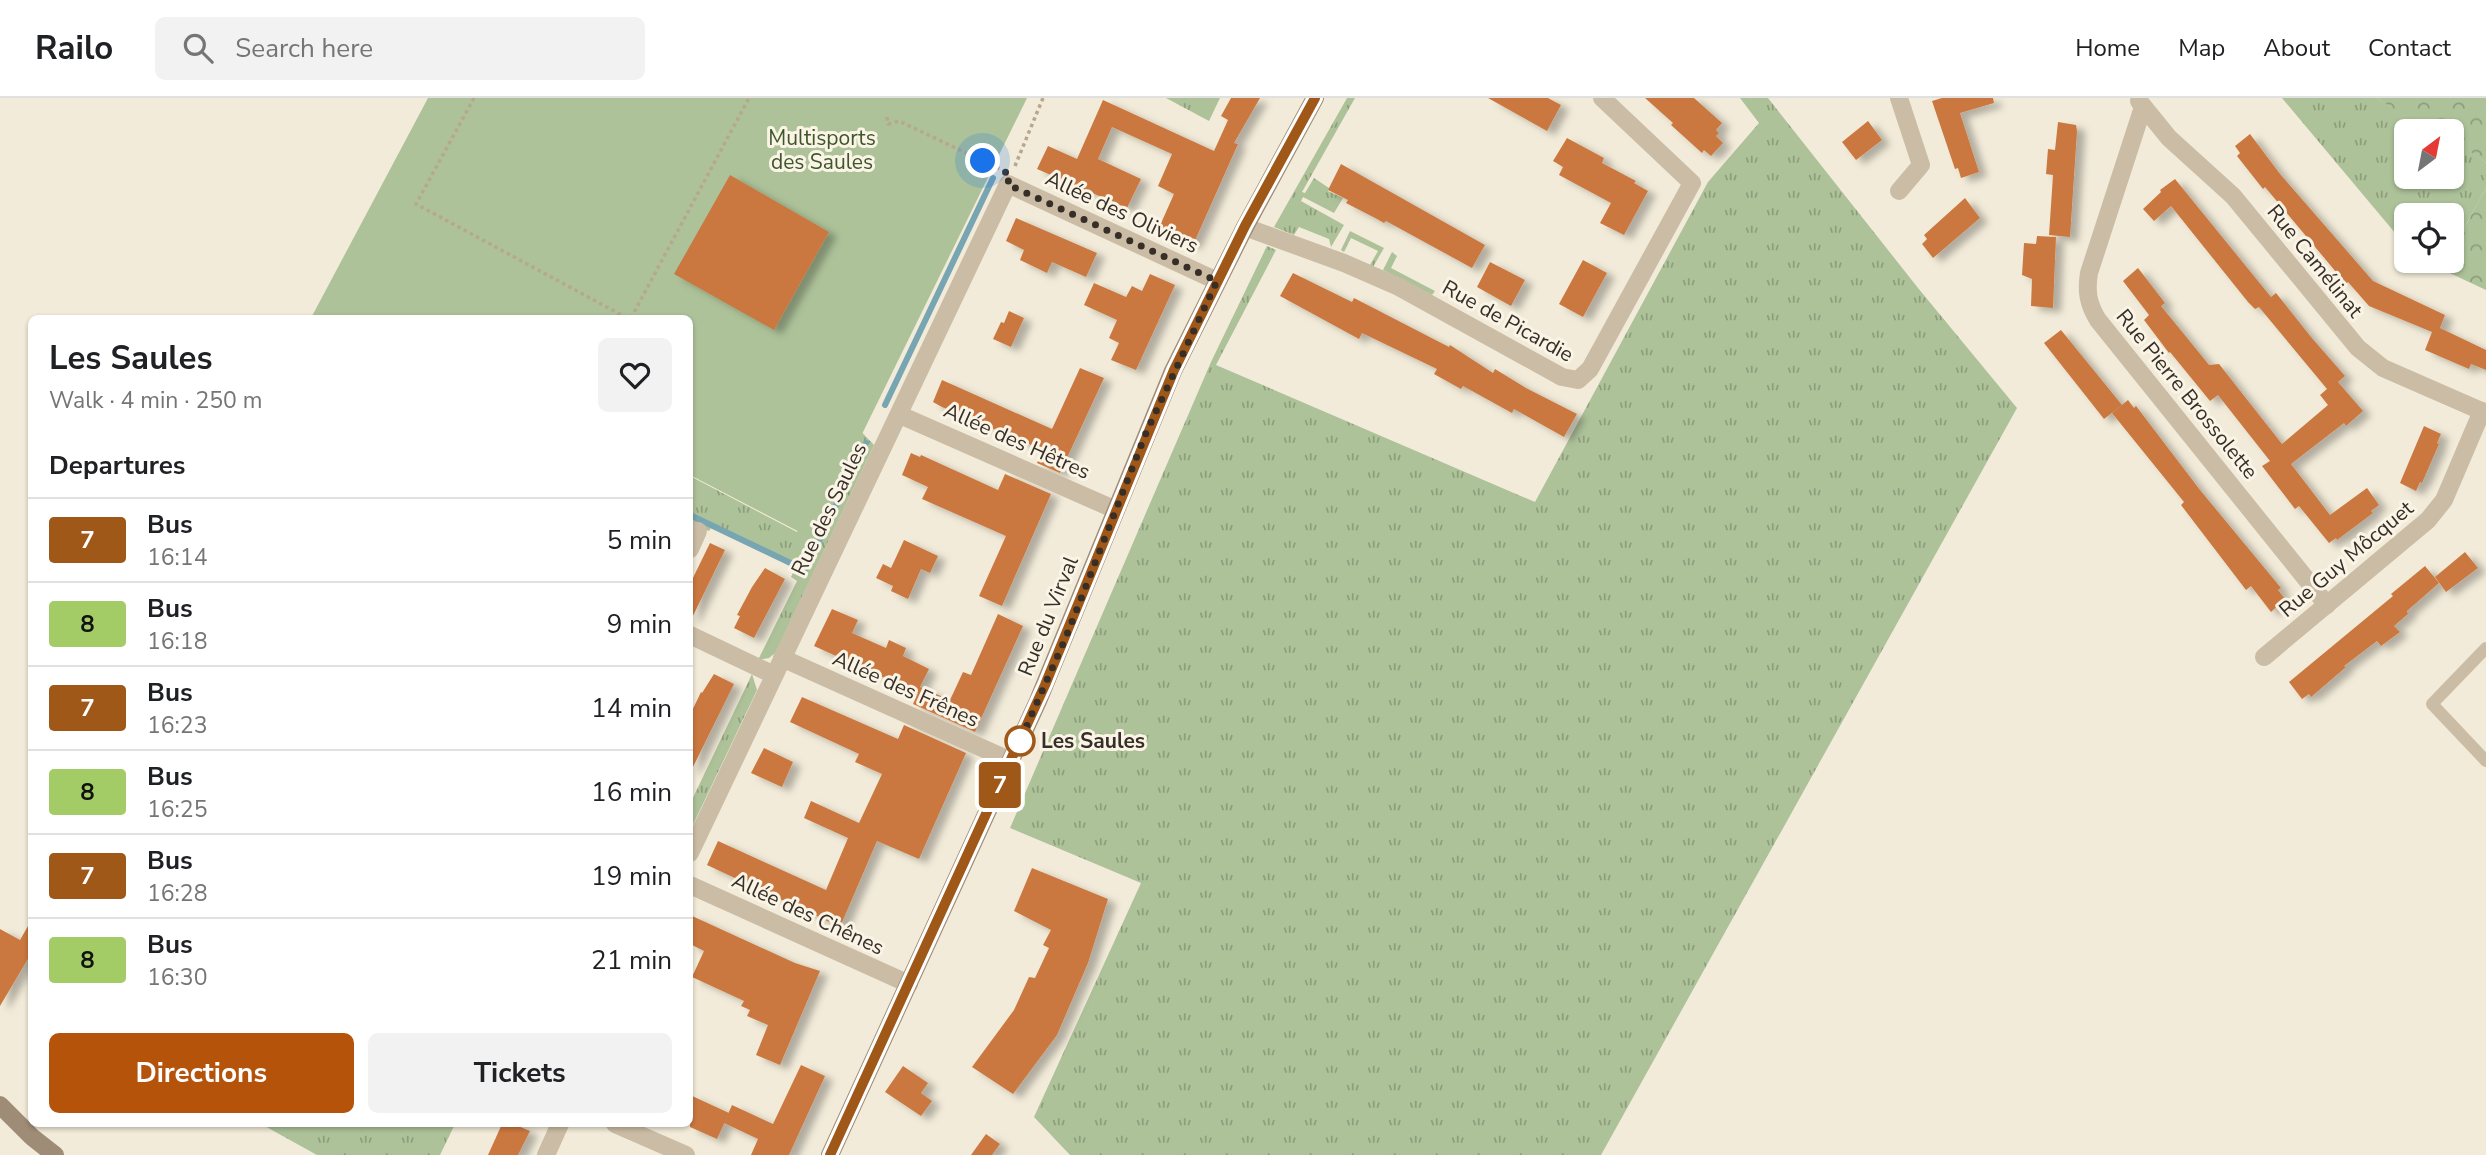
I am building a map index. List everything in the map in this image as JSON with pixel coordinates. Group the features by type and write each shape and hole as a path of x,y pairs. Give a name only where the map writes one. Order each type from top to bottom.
{"street":[{"name":"Rue du Virval","path":"830,1155 1066,637 1164,391 1245,226 1315,98"},
{"name":"Rue de Picardie","path":"1245,226 1373,275 1562,377 1578,380 1590,369 1692,183 1602,98"},
{"path":"1899,98 1921,165 1899,191"},
{"name":"Rue Camélinat","path":"2140,103 2169,138 2233,196 2358,348 2383,368 2484,412"},
{"name":"Rue Pierre Brossolette","path":"2140,103 2089,273 2087,286 2090,307 2327,605"},
{"name":"Allée des Oliviers","path":"1009,180 1217,281"},
{"name":"Rue des Saules","path":"693,847 900,415 1009,180"},
{"name":"Rue Guy Môcquet","path":"2264,657 2415,533 2438,509 2484,412"},
{"name":"Allée des Hêtres","path":"900,415 1116,510"},
{"path":"693,543 698,531"},
{"path":"693,636 774,675"},
{"name":"Allée des Frênes","path":"782,658 1011,761"},
{"name":"Allée des Chênes","path":"693,886 909,984"},
{"path":"0,1105 32,1137 55,1155"},
{"path":"546,1155 559,1127"},
{"path":"622,1127 685,1155"}],"lane":[{"path":"2486,648 2432,704 2486,761"}],"path":[{"path":"474,98 416,204 623,315"},
{"path":"631,315 749,98"},
{"path":"887,117 888,124 899,121 1009,180 1043,98"},
{"path":"612,315 614,311"}],"green space":[{"name":"Multisports des Saules","path":"428,98 1027,98 811,538 693,477 693,315 313,315"},
{"path":"1166,98 1220,98 1209,121"},
{"path":"1347,98 1355,98 1302,192 1305,193 1314,178 1329,188 1328,191 1343,198 1334,213 1303,197 1301,201 1344,225 1331,247 1329,239 1299,227 1294,235 1274,227"},
{"path":"1740,98 1768,98 2017,408 1601,1155 1070,1155 1034,1117 1141,883 1010,828 1211,362 1267,246 1276,250 1216,365 1535,502 1708,182 1759,123"},
{"path":"2282,98 2377,98 2411,119 2394,119 2394,189 2464,189 2464,146 2486,163 2486,188 2464,228 2464,203 2394,203 2394,232"},
{"path":"2377,98 2486,98 2486,163 2464,147 2464,119 2410,119"},
{"path":"2486,188 2486,290 2450,273 2464,273 2464,228"},
{"path":"1350,231 1384,248 1373,267 1370,265 1378,251 1351,238 1344,252 1341,250"},
{"path":"1392,252 1397,256 1391,268 1435,291 1432,295 1383,270"},
{"path":"850,420 874,445 776,652 769,658 758,660 797,581 791,577 796,566 713,525 709,531 693,523 693,478 797,532"},
{"path":"752,674 757,690 693,825 693,798"},
{"path":"266,1127 454,1127 440,1155 317,1155"}],"building":[{"path":"1231,98 1260,98 1234,143 1238,144 1193,245 1158,230 1174,194 1158,186 1172,154 1112,127 1098,159 1141,179 1127,208 1037,169 1048,146 1077,159 1103,100 1214,151 1228,120 1221,116"},
{"path":"1488,98 1548,98 1561,105 1547,131"},
{"path":"1645,98 1694,98 1722,123 1716,130 1719,133 1716,136 1723,143 1711,156 1704,150 1702,153"},
{"path":"1942,98 1993,98 1994,103 1960,113 1979,172 1961,178 1958,168 1955,169 1932,101"},
{"path":"1868,121 1882,140 1856,160 1842,142"},
{"path":"2058,122 2076,125 2077,131 2070,237 2049,235 2053,175 2046,174 2048,149 2055,150"},
{"path":"2250,134 2280,174 2373,281 2445,315 2440,328 2486,350 2486,370 2471,364 2469,369 2425,350 2432,332 2369,306 2348,282 2346,284 2237,156 2240,153 2235,146"},
{"path":"1567,138 1604,158 1602,163 1636,181 1634,183 1648,191 1624,235 1600,223 1611,203 1559,175 1563,167 1553,161"},
{"path":"1341,164 1485,245 1472,268 1386,221 1384,223 1346,203 1348,200 1328,190"},
{"path":"730,175 829,232 774,330 674,274"},
{"path":"2175,179 2271,297 2276,293 2345,376 2338,382 2363,411 2291,464 2330,515 2367,488 2379,505 2371,511 2373,513 2337,540 2336,538 2329,543 2299,506 2295,509 2262,466 2270,461 2218,395 2210,401 2169,353 2144,320 2149,315 2123,281 2138,268 2165,303 2161,306 2209,365 2219,364 2282,444 2328,405 2320,395 2327,389 2259,307 2255,309 2248,302 2171,206 2154,221 2143,209 2160,190"},
{"path":"1965,198 1980,218 1933,258 1922,244 1927,239 1924,235"},
{"path":"1016,218 1097,253 1086,277 1052,262 1047,273 1020,260 1024,250 1006,241"},
{"path":"2037,236 2056,237 2053,308 2031,306 2032,279 2022,275 2024,243 2036,244"},
{"path":"1583,260 1607,273 1583,317 1559,304"},
{"path":"1490,262 1525,280 1511,306 1477,287"},
{"path":"1293,273 1352,302 1354,298 1449,347 1450,345 1493,373 1495,369 1577,414 1564,437 1514,409 1512,413 1463,386 1461,389 1434,374 1437,369 1362,333 1359,339 1280,296"},
{"path":"1150,274 1175,285 1136,370 1111,360 1119,343 1109,338 1117,320 1084,305 1094,283 1126,297 1132,286 1142,291"},
{"path":"1009,311 1024,318 1011,347 993,339"},
{"path":"2061,330 2122,405 2104,419 2044,343"},
{"path":"1080,368 1104,378 1060,473 1037,463 1043,450 933,402 942,380 1052,429"},
{"path":"2128,400 2134,408 2136,406 2200,490 2281,588 2278,590 2285,599 2271,612 2251,586 2246,590 2181,505 2184,502 2112,413"},
{"path":"2424,426 2441,434 2422,483 2420,482 2416,491 2400,483"},
{"path":"911,453 998,490 1005,474 1051,494 1002,606 979,596 1006,536 922,499 928,487 902,475"},
{"path":"904,540 938,556 930,573 921,569 908,599 891,591 893,586 876,578 883,564 891,568"},
{"path":"710,543 725,550 693,616 693,578"},
{"path":"2465,552 2478,568 2446,592 2435,577"},
{"path":"2425,566 2439,583 2394,626 2400,632 2381,646 2377,641 2344,666 2346,667 2311,697 2309,694 2302,699 2289,682"},
{"path":"765,568 785,579 754,638 734,628 740,616 737,615"},
{"path":"832,609 858,620 852,633 886,648 889,640 906,648 903,656 929,669 920,687 950,700 963,672 971,675 998,614 1023,626 975,732 913,704 918,693 814,646"},
{"path":"714,674 734,684 693,767 693,709"},
{"path":"802,697 898,739 904,725 966,753 919,859 877,841 840,927 707,865 718,841 826,890 848,838 804,818 811,801 859,823 882,774 855,762 859,754 790,722"},
{"path":"764,748 793,762 782,787 751,773"},
{"path":"1032,868 1108,899 1088,963 1057,1035 1013,1094 972,1067 1014,1010 1029,977 1035,978 1049,948 1043,945 1051,930 1014,911"},
{"path":"693,916 795,963 820,971 780,1065 756,1055 768,1025 747,1016 750,1010 741,1006 744,1001 693,977 704,951 693,946"},
{"path":"28,926 28,959 0,1006 0,929 20,940"},
{"path":"801,1065 825,1076 789,1155 751,1155 758,1139 724,1123 732,1105 773,1124"},
{"path":"903,1066 928,1083 921,1093 932,1101 921,1116 885,1092"},
{"path":"693,1096 729,1113 717,1139 690,1127 693,1127"},
{"path":"501,1127 520,1127 530,1131 518,1155 488,1155"},
{"path":"986,1134 1000,1144 992,1155 971,1155"}],"waterway":[{"path":"885,405 993,178"},
{"path":"693,516 805,570 866,443"}],"bus line":[{"name":"7","path":"830,1155 1045,685 1174,370 1245,226 1315,98"}],"place":[{"name":"Les Saules","path":"1020,741"}],"route":[{"path":"983,161 1011,175 1007,184 1217,281 1146,433 1066,637 1020,741"}]}
